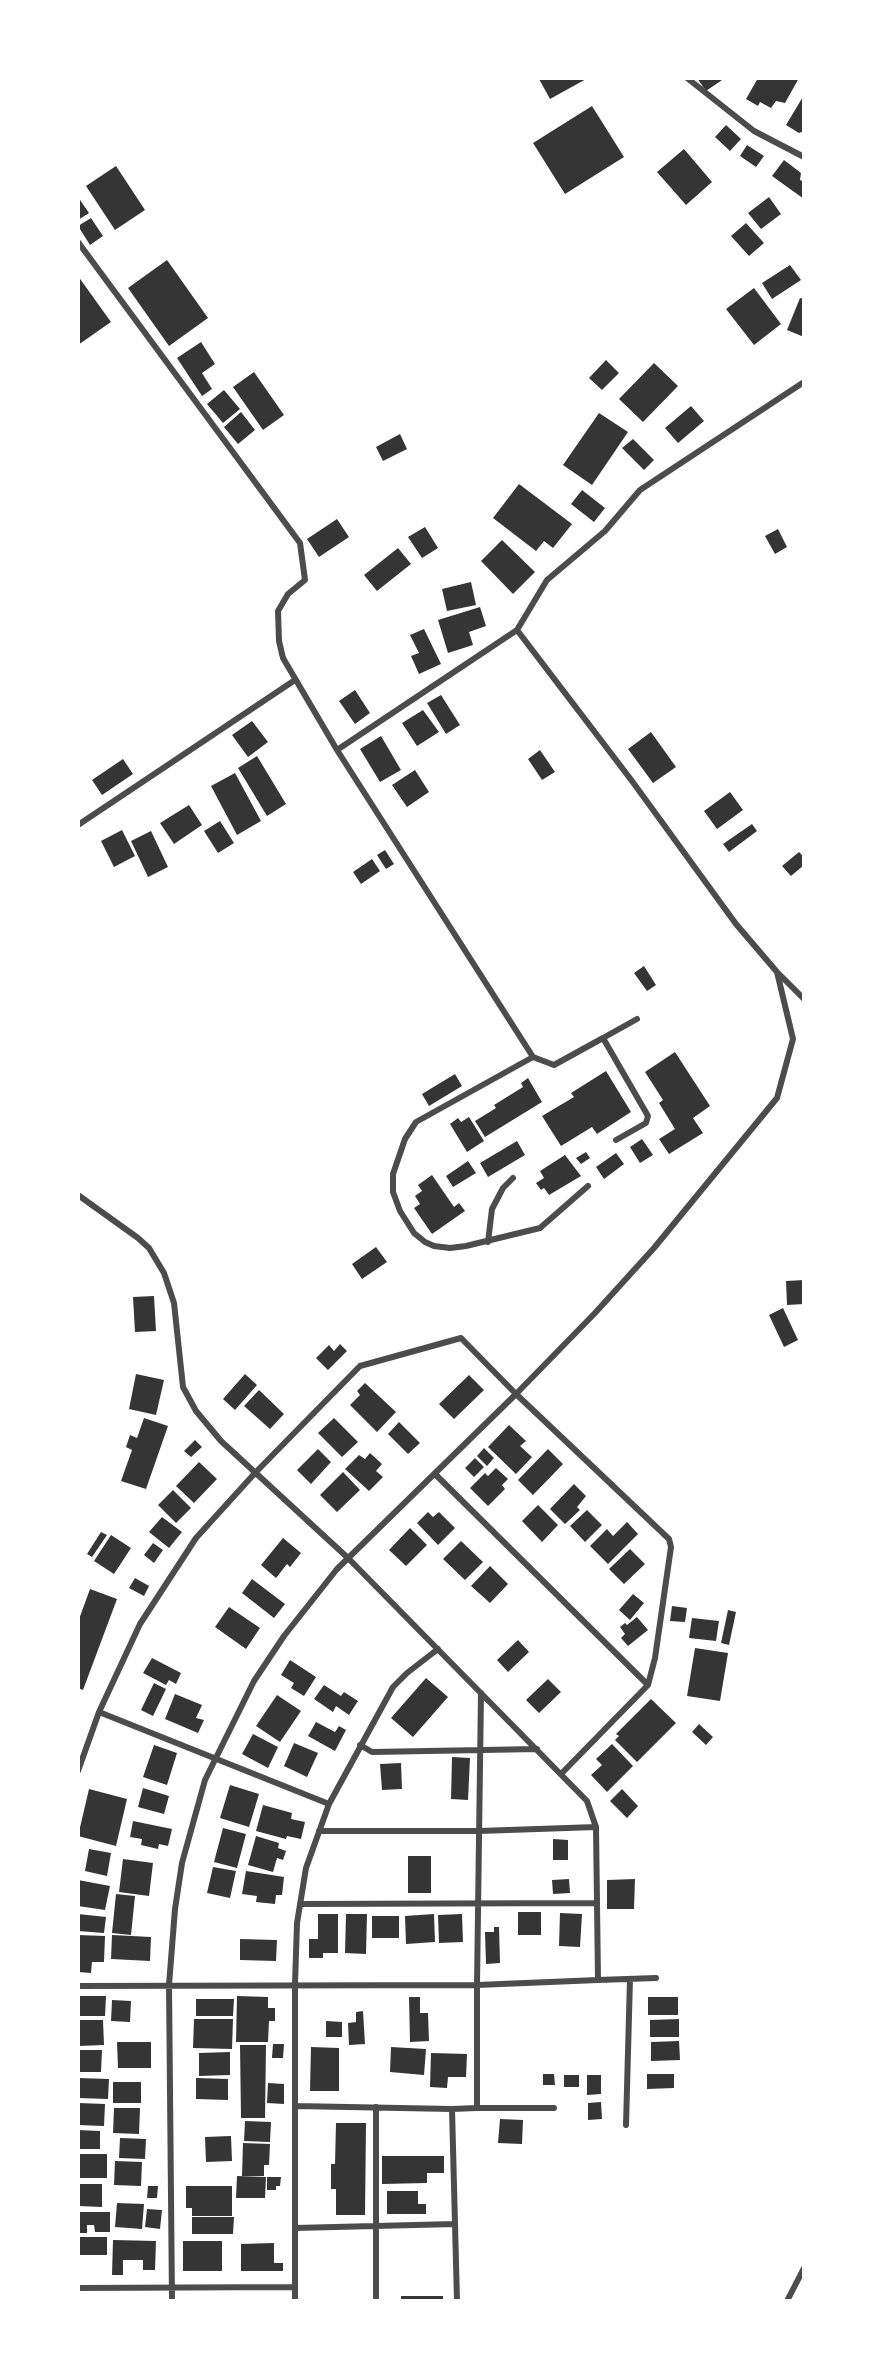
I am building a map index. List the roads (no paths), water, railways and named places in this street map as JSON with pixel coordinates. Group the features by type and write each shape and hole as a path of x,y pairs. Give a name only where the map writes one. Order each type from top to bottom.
{"street":[{"path":"687,78 754,131 804,158"},
{"path":"78,242 300,543 305,579 282,601 277,619 283,658 337,750 533,1057 554,1065 637,1019"},
{"path":"337,750 517,630 547,580 605,531 640,490 804,382"},
{"path":"517,630 632,781 736,924 777,972 804,999"},
{"path":"78,825 295,680"},
{"path":"172,2301 169,1985 175,1909 182,1863 205,1780 254,1681 311,1600 348,1558 516,1394 654,1248 777,1098 793,1039 777,972"},
{"path":"603,1038 648,1116 646,1123 616,1140"},
{"path":"533,1057 416,1122 405,1139 397,1159 393,1192 400,1211 414,1233 425,1242 450,1248 488,1242 540,1228 588,1186"},
{"path":"488,1242 492,1209 503,1188 513,1178"},
{"path":"78,1195 149,1248 164,1273 174,1303 183,1387 189,1399 221,1441 348,1558 562,1773 587,1801 596,1827 598,1980"},
{"path":"78,1771 99,1712 140,1624 190,1548 255,1473 360,1366 462,1338 516,1394 669,1539 671,1547 655,1658 648,1685 562,1773"},
{"path":"435,1474 648,1685"},
{"path":"295,2301 295,1984 297,1923 306,1868 329,1804 393,1687 407,1672 438,1649"},
{"path":"477,2108 481,1693"},
{"path":"99,1712 329,1804"},
{"path":"360,1745 372,1752 537,1749"},
{"path":"319,1831 479,1831 596,1827"},
{"path":"300,1904 597,1904"},
{"path":"78,1986 477,1985 656,1978"},
{"path":"626,2125 630,1979"},
{"path":"295,2106 554,2108"},
{"path":"376,2107 376,2301"},
{"path":"452,2109 457,2301"},
{"path":"295,2228 455,2224"},
{"path":"787,2301 804,2268"},
{"path":"78,2288 295,2287"}]}
